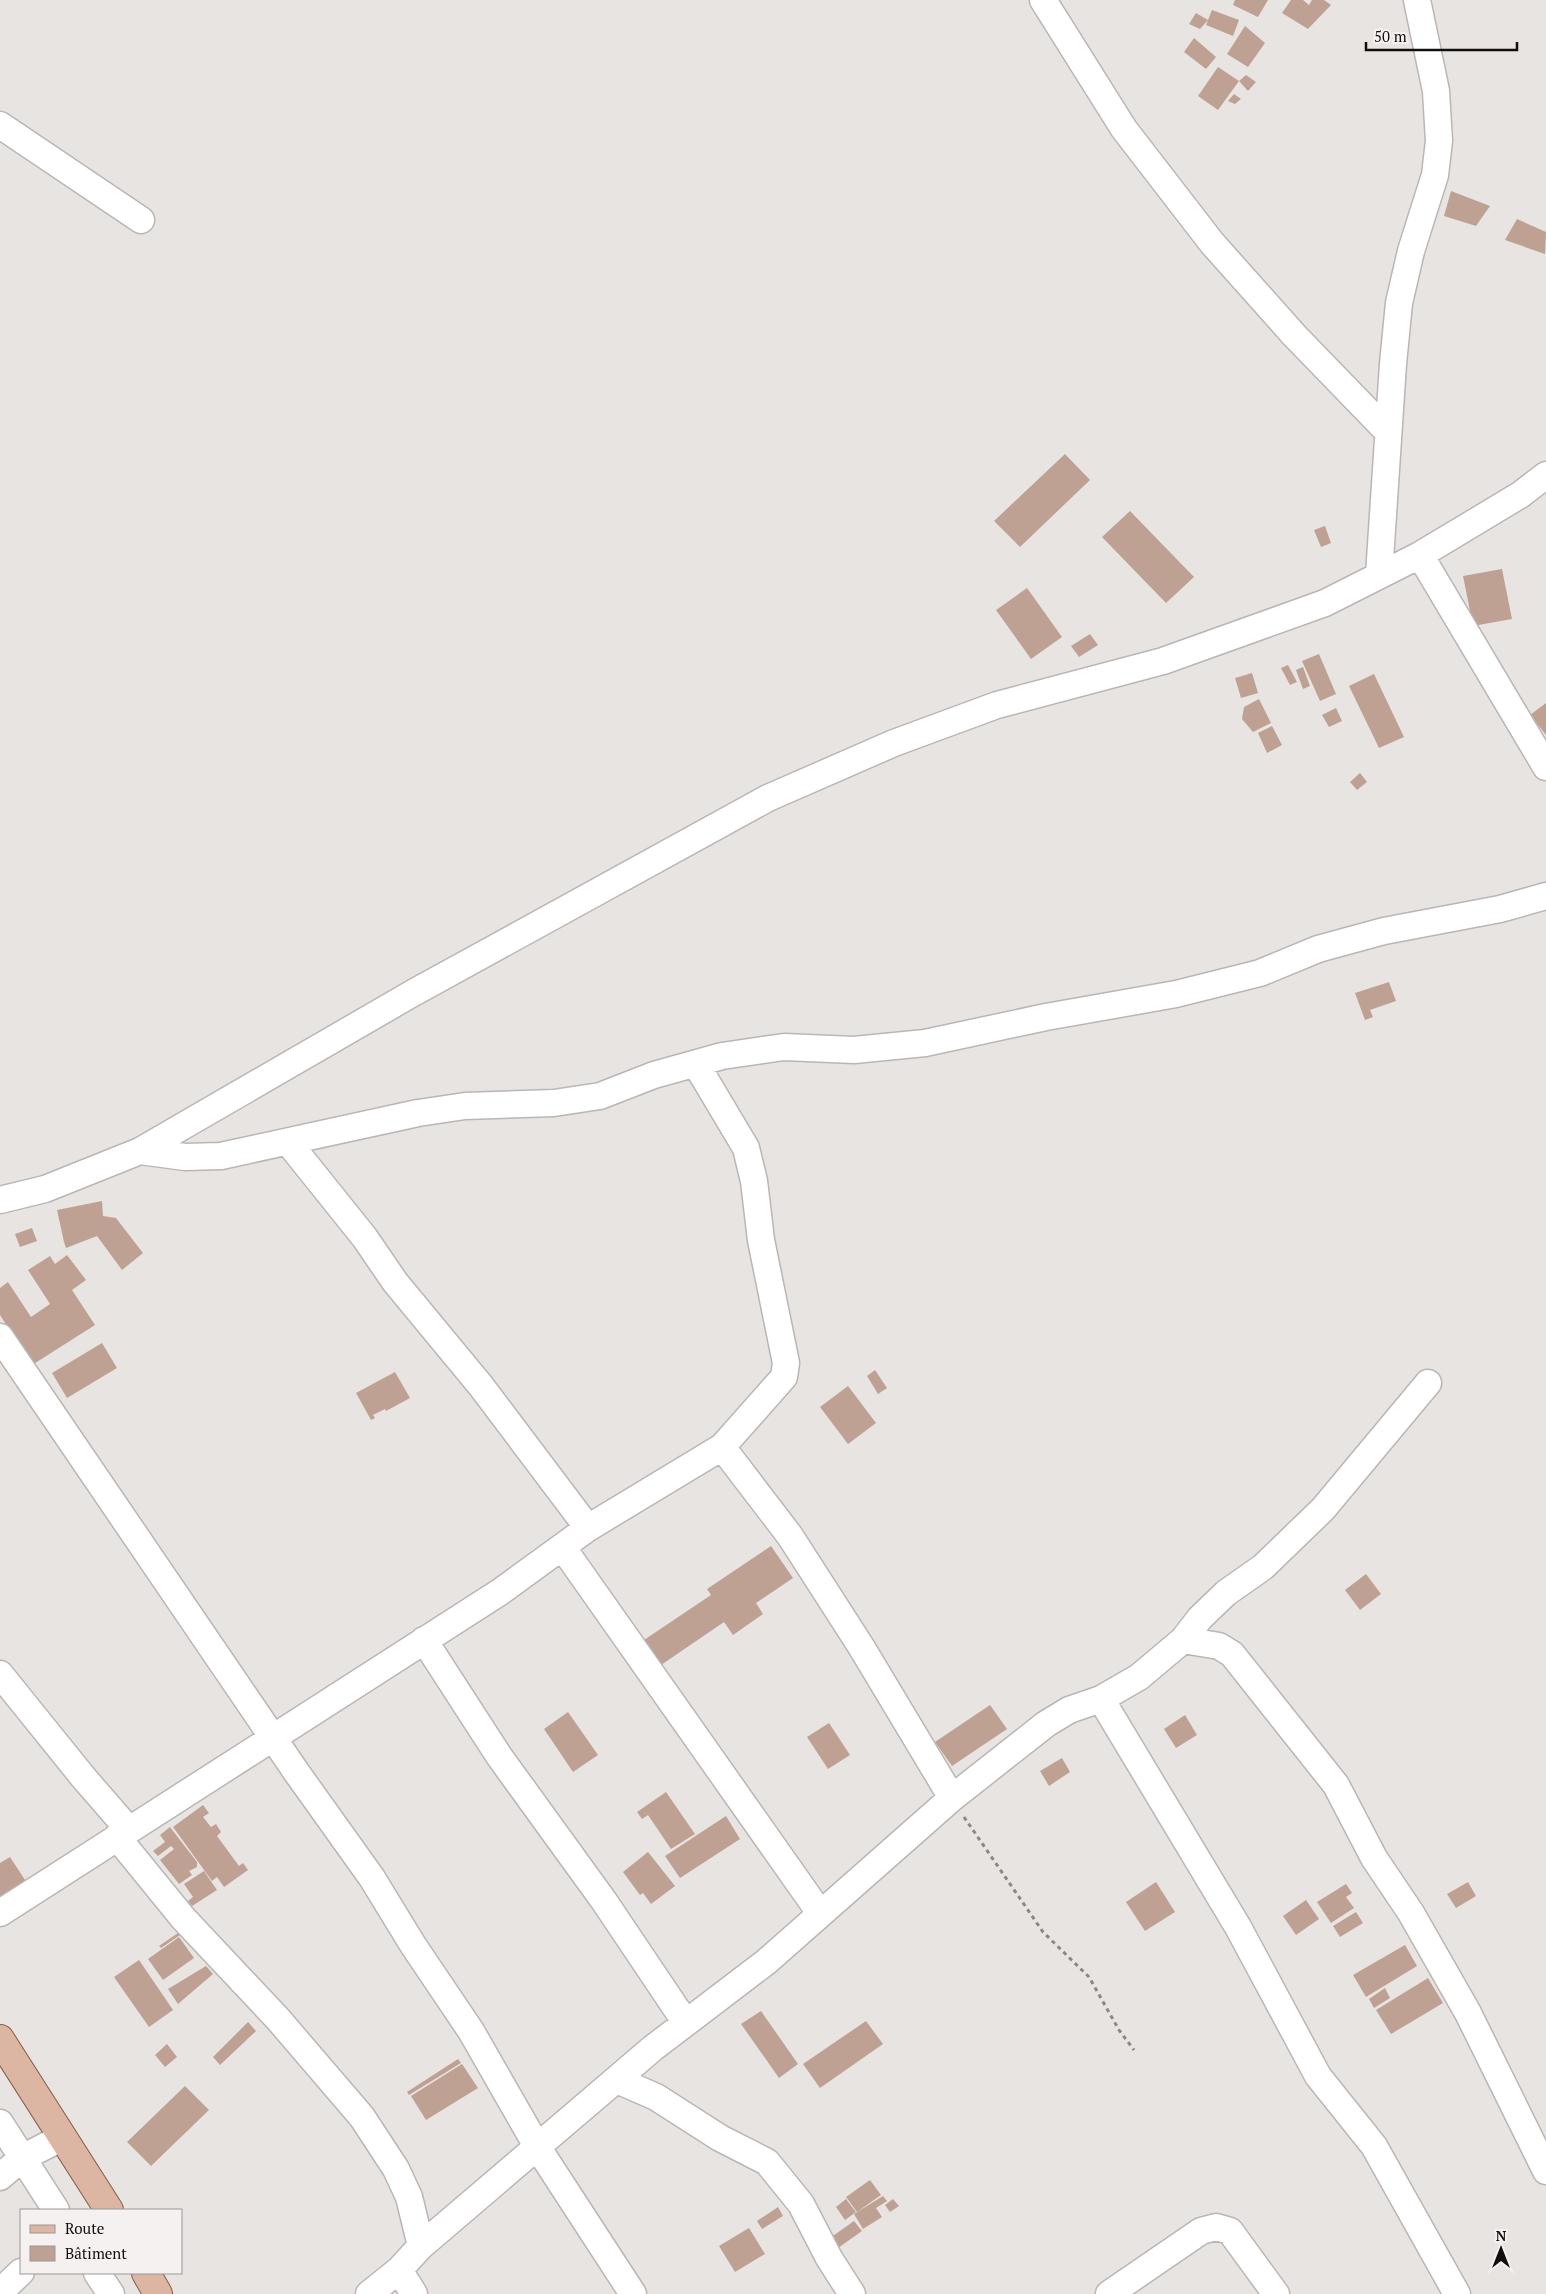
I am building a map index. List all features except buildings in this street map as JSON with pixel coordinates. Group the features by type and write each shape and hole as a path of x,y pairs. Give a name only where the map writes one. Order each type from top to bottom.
{"main road":[{"path":"0,2039 108,2209"},
{"path":"147,2274 158,2294"}],"street":[{"path":"1042,0 1124,129 1212,243 1294,335 1388,432"},
{"path":"1379,575 1388,432 1399,303 1411,251 1435,175 1439,141 1436,91 1417,0"},
{"path":"0,125 141,220"},
{"path":"0,1200 45,1189 140,1151 413,993 768,798 894,743 997,705 1163,661 1325,602 1420,555 1520,494 1546,475"},
{"path":"1420,555 1546,767"},
{"path":"140,1151 185,1157 221,1156 418,1113 465,1106 554,1103 600,1096 654,1076 722,1056 784,1047 854,1050 925,1043 1176,994 1260,973 1318,949 1384,931 1500,910 1546,896"},
{"path":"0,1913 272,1736 349,1690 500,1592 588,1528 722,1447 784,1377 786,1363 761,1240 754,1181 746,1148 696,1064"},
{"path":"288,1142 365,1238 395,1282 480,1386 588,1528"},
{"path":"0,1337 272,1736 372,1878 471,2031 538,2148 633,2294"},
{"path":"369,2294 399,2270 421,2246 617,2080 686,2023 766,1962 952,1798 1046,1724 1069,1710 1101,1699 1139,1677 1183,1640 1200,1618 1226,1593 1263,1567 1323,1509 1428,1383"},
{"path":"722,1447 795,1544 862,1648 952,1798"},
{"path":"563,1548 820,1913"},
{"path":"424,1640 499,1756 604,1901 686,2023"},
{"path":"1183,1640 1219,1646 1232,1654 1336,1785 1374,1858 1411,1913 1468,2013 1546,2171"},
{"path":"0,1674 83,1777 183,1918 278,2019 362,2117 396,2169 409,2197 421,2246"},
{"path":"1101,1699 1224,1903 1318,2076 1374,2146 1457,2294"},
{"path":"617,2080 656,2098 720,2138 767,2162 801,2204 829,2258 852,2294"},
{"path":"0,2123 55,2209"},
{"path":"0,2177 22,2158 64,2137"},
{"path":"1109,2294 1201,2231 1216,2227 1230,2231 1276,2294"},
{"path":"399,2270 414,2294"},
{"path":"0,2292 20,2273"},
{"path":"98,2274 110,2294"}],"path":[{"path":"952,1798 1043,1932 1089,1977 1119,2030 1134,2050"}]}
